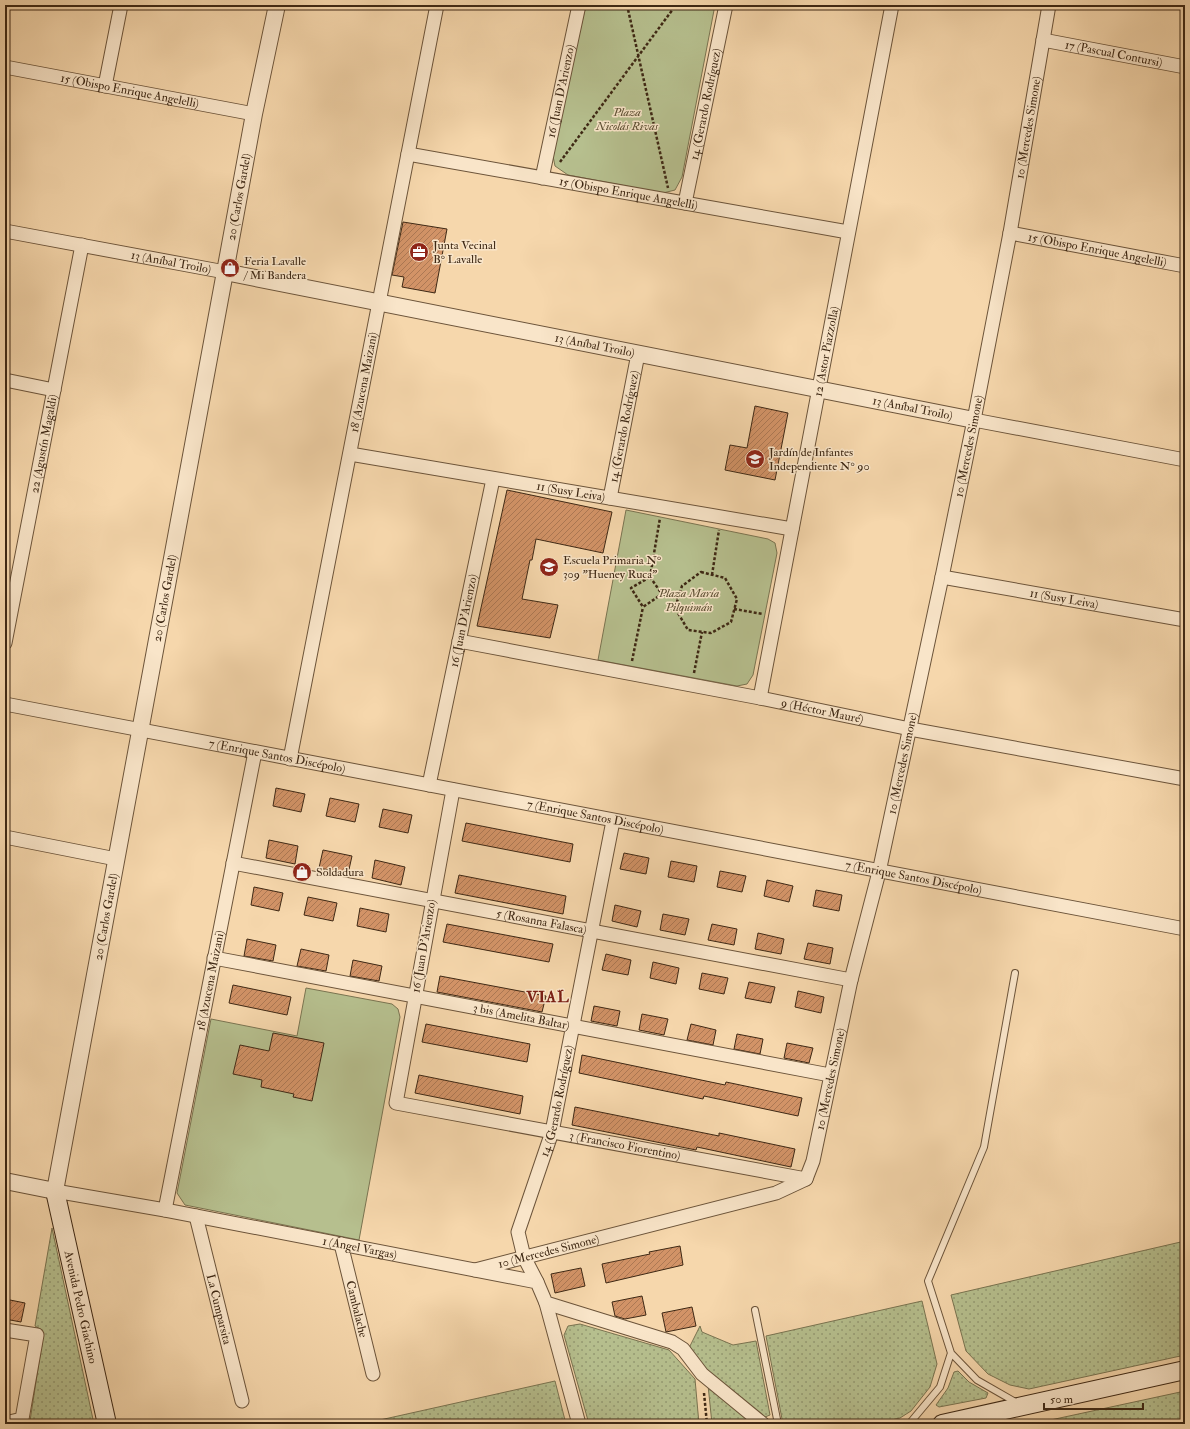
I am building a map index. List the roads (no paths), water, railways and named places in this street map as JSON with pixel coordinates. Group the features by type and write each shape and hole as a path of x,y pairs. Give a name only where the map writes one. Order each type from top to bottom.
{"main road":[{"name":"Avenida Pedro Giachino","path":"55,1191 107,1424"},
{"path":"942,1424 1185,1370"}],"street":[{"path":"105,86 121,5"},
{"name":"20 (Carlos Gardel)","path":"55,1191 254,114 277,5"},
{"name":"18 (Azucena Maizani)","path":"290,758 437,5"},
{"name":"16 (Juan D'Arienzo)","path":"544,178 579,5"},
{"name":"14 (Gerardo Rodríguez)","path":"685,203 726,5"},
{"name":"12 (Astor Piazzolla)","path":"760,698 892,5"},
{"name":"10 (Mercedes Simone)","path":"475,1270 776,1193 806,1179 813,1161 851,980 879,872 942,577 1010,233 1049,5"},
{"name":"17 (Pascual Contursi)","path":"1043,40 1185,67"},
{"name":"15 (Obispo Enrique Angelelli)","path":"5,67 254,114"},
{"name":"15 (Obispo Enrique Angelelli)","path":"408,154 848,232"},
{"name":"13 (Aníbal Troilo)","path":"5,230 225,272 818,390 1185,460"},
{"name":"15 (Obispo Enrique Angelelli)","path":"1010,233 1185,266"},
{"name":"22 (Agustín Magaldi)","path":"5,643 82,245"},
{"name":"14 (Gerardo Rodríguez)","path":"610,498 638,354"},
{"path":"5,380 54,390"},
{"name":"11 (Susy Leiva)","path":"350,454 792,529"},
{"name":"16 (Juan D'Arienzo)","path":"429,785 494,478"},
{"name":"11 (Susy Leiva)","path":"942,577 1185,620"},
{"name":"9 (Héctor Mauré)","path":"459,641 760,698 910,729 1185,780"},
{"name":"7 (Enrique Santos Discépolo)","path":"5,704 879,872 1185,929"},
{"name":"18 (Azucena Maizani)","path":"165,1210 255,752"},
{"name":"16 (Juan D'Arienzo)","path":"396,1103 453,790"},
{"name":"14 (Gerardo Rodríguez)","path":"537,1282 524,1258 518,1232 552,1132 613,821"},
{"path":"5,838 116,859"},
{"name":"5 (Rosanna Falasca)","path":"233,863 851,980"},
{"name":"3 bis (Amelita Baltar)","path":"214,958 830,1075"},
{"name":"3 (Francisco Fiorentino)","path":"396,1103 806,1179"},
{"name":"1 (Ángel Vargas)","path":"5,1181 165,1210 537,1282"},
{"name":"La Cumparsita","path":"196,1216 242,1401"},
{"name":"Cambalache","path":"341,1244 373,1374"},
{"path":"537,1282 546,1303 579,1424"},
{"path":"546,1303 672,1342 683,1349 702,1374 763,1424"},
{"path":"5,1330 37,1335 22,1419 5,1423"}],"lane":[{"path":"1015,973 984,1147 928,1281 951,1353 977,1380 1022,1406"},
{"path":"755,1310 778,1424"},
{"path":"909,1424 940,1387 951,1353"}],"place":[{"name":"Junta Vecinal B° Lavalle","path":"419,252"},
{"name":"Feria Lavalle / Mi Bandera","path":"230,268"},
{"name":"Jardín de Infantes Independiente N° 90","path":"755,459"},
{"name":"Escuela Primaria N° 309 \"Hueney Ruca\"","path":"549,567"},
{"name":"Soldadura","path":"302,872"}],"district":[{"name":"VIAL","path":"548,997"}],"park label":[{"name":"Plaza Nicolás Rivas","path":"627,119"},
{"name":"Plaza María Pilquimán","path":"689,600"}]}
